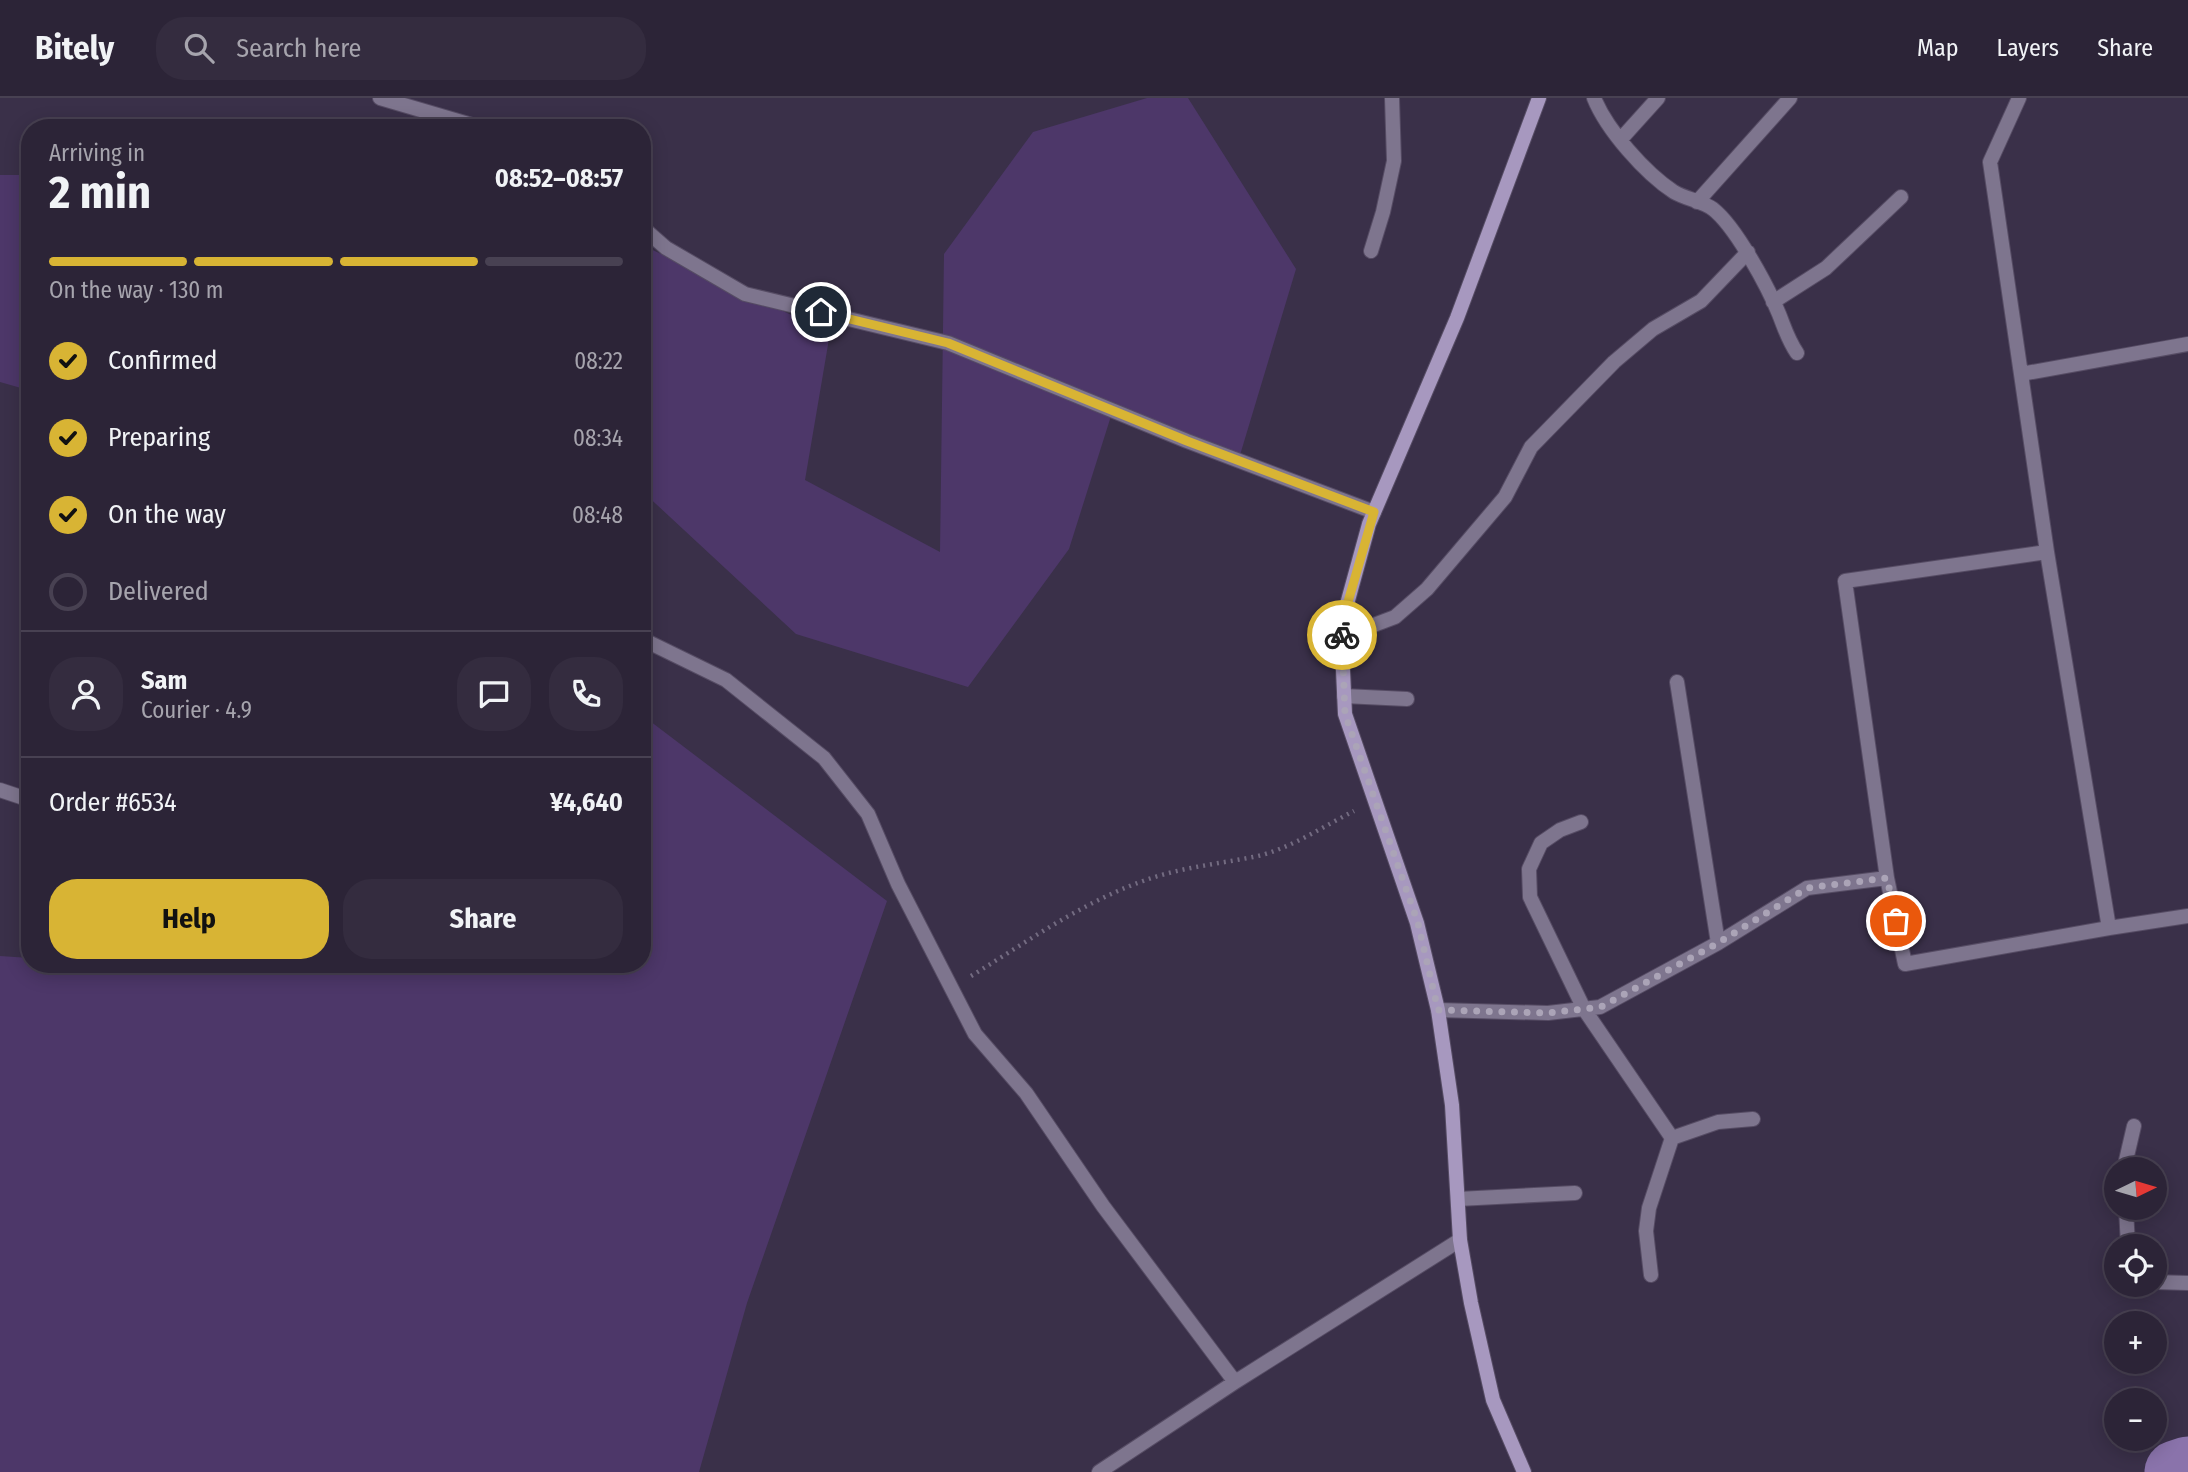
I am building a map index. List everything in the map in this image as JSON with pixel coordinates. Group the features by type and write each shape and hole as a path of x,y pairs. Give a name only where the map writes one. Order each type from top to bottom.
{"street":[{"path":"380,98 451,119"},
{"path":"1371,251 1394,161 1392,98"},
{"path":"1524,1472 1493,1400 1460,1240 1452,1105 1438,1010 1418,923 1345,714 1341,626 1374,512 1457,318 1539,98"},
{"path":"1594,98 1599,110 1638,162 1674,192 1713,209 1748,252 1773,302 1786,337 1797,353"},
{"path":"1621,139 1658,98"},
{"path":"1697,202 1790,98"},
{"path":"2019,98 1990,162 2047,552 2109,928"},
{"path":"1773,302 1826,268 1901,197"},
{"path":"651,234 666,247 744,294 948,343 1187,441 1374,512"},
{"path":"1342,637 1395,617 1427,589 1505,497 1531,447 1614,362 1654,329 1701,301 1748,252"},
{"path":"2021,374 2188,344"},
{"path":"2047,552 1845,581 1887,878 1905,964 2188,916"},
{"path":"651,643 726,680 824,758 868,814 898,884 975,1034 1026,1093 1103,1206 1235,1382"},
{"path":"1677,682 1718,943"},
{"path":"1344,696 1407,699"},
{"path":"0,790 21,797"},
{"path":"1581,822 1560,830 1541,843 1529,869 1530,897 1584,1009 1672,1138"},
{"path":"1438,1010 1548,1013 1601,1007 1718,943 1807,888 1887,878"},
{"path":"1672,1138 1718,1122 1753,1119"},
{"path":"2127,1157 2134,1126"},
{"path":"1651,1275 1646,1231 1649,1208 1672,1138"},
{"path":"1458,1199 1575,1193"},
{"path":"1099,1472 1235,1382 1460,1240"},
{"path":"2167,1282 2188,1283"}],"path":[{"path":"950,989 1088,905 1144,880 1207,863 1260,855 1308,835 1374,800"}],"shaded area":[{"path":"1147,98 1188,98 1296,269 1237,465 1111,416 1069,549 968,687 796,634 651,499 651,249 830,333 805,480 940,552 944,254 1033,132"},
{"path":"0,175 21,175 21,388 0,382"},
{"path":"651,722 887,901 747,1303 699,1472 0,1472 0,956 21,957 21,973 651,973"}],"waterway":[{"path":"2176,1472 2188,1468"}],"way so far":[{"path":"1342,635 1345,714 1418,923 1438,1010 1482,1009 1548,1013 1601,1007 1718,943 1807,888 1887,878 1896,921"}],"route":[{"path":"821,312 948,343 1187,441 1374,512 1341,626 1342,635"}]}
